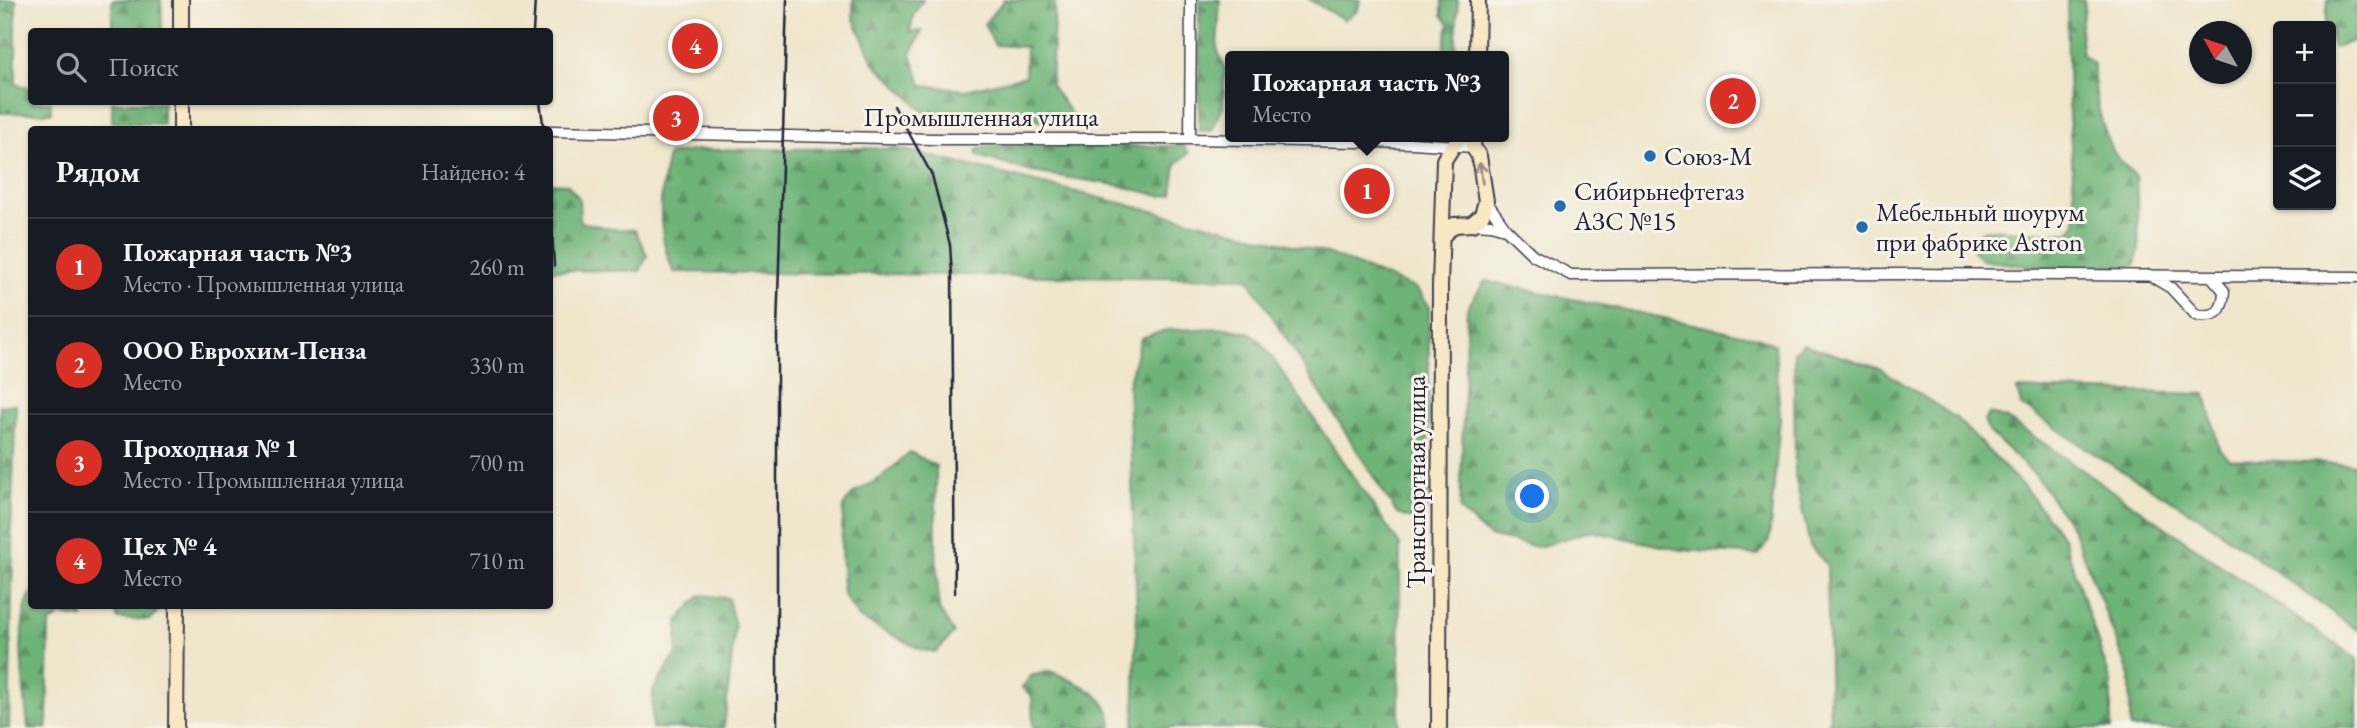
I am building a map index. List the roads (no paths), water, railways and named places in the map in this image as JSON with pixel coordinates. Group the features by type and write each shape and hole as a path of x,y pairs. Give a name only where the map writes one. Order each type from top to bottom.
{"street":[{"path":"181,0 181,28"},
{"path":"1190,139 1191,0"},
{"path":"1477,51 1478,0"},
{"path":"181,105 181,126"},
{"name":"Промышленная улица","path":"553,131 934,139 1225,140"},
{"name":"Промышленная улица","path":"1357,142 1434,142"},
{"path":"1413,143 1433,151 1444,160 1455,142"},
{"path":"1472,224 1482,215 1486,201 1479,156 1473,142"},
{"name":"Транспортная улица","path":"1439,728 1444,160"},
{"path":"1486,201 1506,229 1533,255 1571,275 2357,277"},
{"path":"1442,213 1454,225"},
{"path":"1442,236 1454,225 1491,225 1506,229"},
{"path":"2149,275 2171,288 2196,316 2211,317 2224,304 2224,291 2211,276"},
{"path":"176,728 177,609"}],"railway":[{"path":"533,28 535,0"},
{"path":"777,728 777,331 787,0"},
{"path":"540,105 543,126"},
{"path":"894,106 932,175 950,245 955,593"},
{"path":"553,248 554,266"}],"place":[{"name":"Цех № 4","path":"695,46"},
{"name":"ООО Еврохим-Пенза","path":"1733,101"},
{"name":"Проходная № 1","path":"676,118"},
{"name":"Союз-М","path":"1650,156"},
{"name":"Пожарная часть №3","path":"1367,191"},
{"name":"Сибирьнефтегаз АЗС №15","path":"1560,206"},
{"name":"Мебельный шоурум при фабрике Astron","path":"1862,227"}]}
